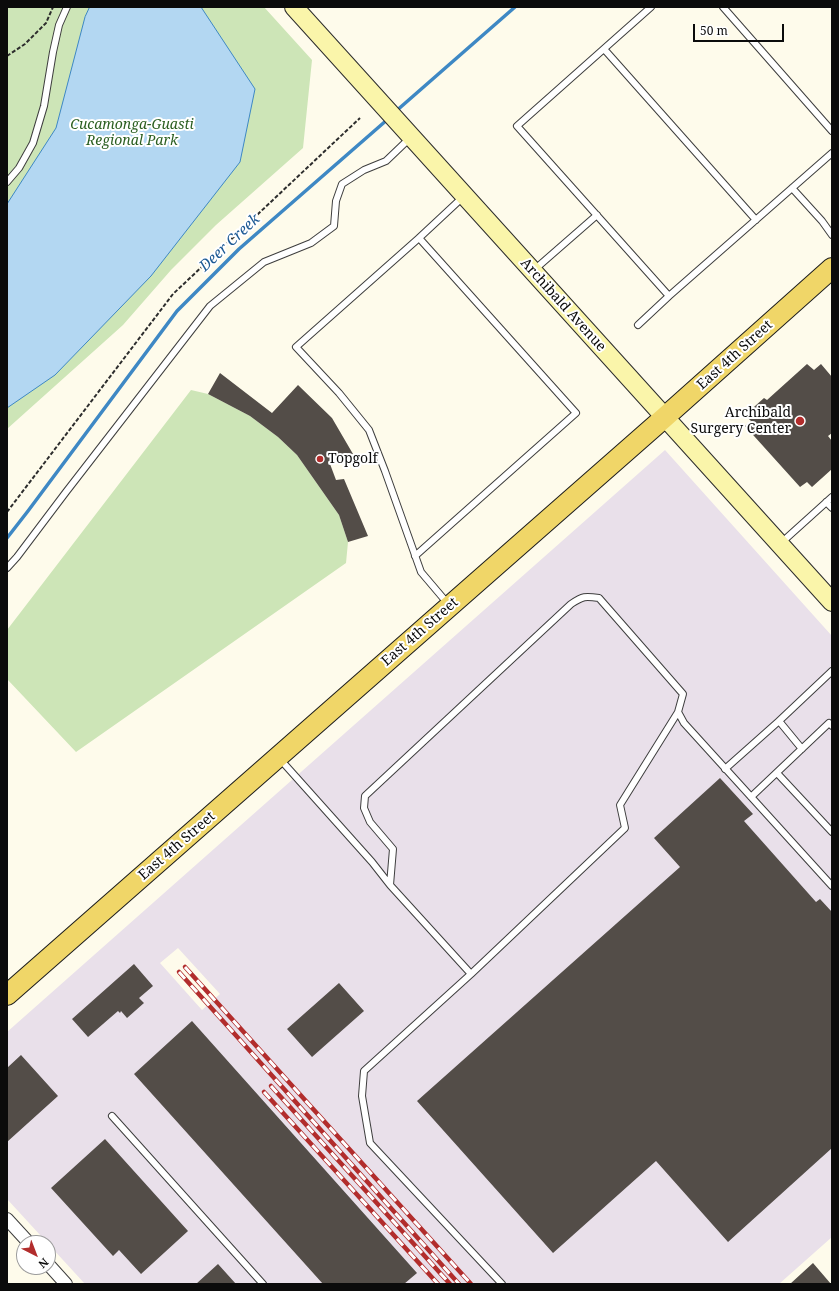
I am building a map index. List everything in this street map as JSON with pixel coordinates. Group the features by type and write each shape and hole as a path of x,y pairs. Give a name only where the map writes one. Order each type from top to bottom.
{"main road":[{"name":"Archibald Avenue","path":"294,7 832,602"},
{"name":"East 4th Street","path":"7,995 666,417 832,268"}],"street":[{"path":"7,1219 22,1235"},
{"path":"56,1273 66,1284"}],"lane":[{"path":"7,182 19,168 33,143 44,106 59,25 66,7"},
{"path":"651,7 517,126 669,296"},
{"path":"722,7 832,131"},
{"path":"604,49 756,220"},
{"path":"7,568 18,557 66,492 210,306 264,262 311,243 334,226 336,201 342,184 364,170 386,161 406,131"},
{"path":"638,326 669,296 832,153"},
{"path":"792,188 822,221 832,235"},
{"path":"450,606 421,572 369,430 339,392 296,347 464,196"},
{"path":"532,272 597,215"},
{"path":"415,556 576,412 419,238"},
{"path":"780,544 832,497"},
{"path":"826,502 832,508"},
{"path":"390,885 393,849 370,822 364,808 365,796 571,604 582,597 599,598 683,694 678,712 620,805 626,828 471,974 364,1071 362,1096 370,1143 502,1284"},
{"path":"726,769 832,671"},
{"path":"678,712 684,723 832,886"},
{"path":"779,721 802,749"},
{"path":"751,798 829,723 832,726"},
{"path":"278,757 372,862 390,885 471,974"},
{"path":"777,773 832,832"},
{"path":"112,1116 263,1284"}],"path":[{"path":"7,56 25,44 46,23 53,7"},
{"path":"7,512 173,294 360,118"}],"shaded area":[{"path":"665,450 832,636 832,1237 779,1284 85,1284 56,1252 56,1235 40,1235 7,1199 7,1032","holes":["178,948 220,994 202,1010 160,963"]}],"green space":[{"name":"Cucamonga-Guasti Regional Park","path":"7,7 264,7 312,60 303,148 216,225 171,270 123,325 7,429"},
{"path":"191,390 208,394 250,416 278,437 297,455 339,515 348,542 346,563 76,752 7,679 7,630"}],"water":[{"name":"Cucamonga-Guasti Regional Park","path":"90,7 201,7 255,89 240,162 151,276 55,375 7,408 7,204 56,128 85,17"}],"building":[{"path":"807,364 814,370 821,364 832,377 832,433 828,436 832,441 832,469 812,487 807,482 800,487 745,426 751,421 745,415 764,398 767,400"},
{"name":"Topgolf","path":"220,373 272,413 298,385 332,418 353,454 330,464 336,480 344,479 368,536 348,542 339,515 297,455 278,437 250,416 208,394"},
{"path":"720,778 753,814 744,821 816,902 820,899 832,912 832,1148 728,1242 656,1161 553,1253 417,1101 680,867 654,838"},
{"path":"134,964 153,986 139,998 144,1003 127,1018 121,1011 120,1013 118,1011 88,1037 72,1019"},
{"path":"339,983 364,1011 312,1057 287,1029"},
{"path":"192,1021 417,1273 404,1284 323,1284 134,1074"},
{"path":"21,1055 58,1096 7,1142 7,1068"},
{"path":"105,1139 188,1231 141,1274 119,1250 113,1256 51,1188"},
{"path":"813,1263 831,1284 790,1284"},
{"path":"218,1264 236,1284 196,1284"}],"waterway":[{"name":"Deer Creek","path":"395,112 515,7"},
{"name":"Deer Creek","path":"7,538 177,311 239,249 388,119"}],"railway":[{"path":"185,967 471,1284"},
{"path":"179,972 459,1284"},
{"path":"271,1086 450,1284"},
{"path":"264,1092 438,1284"}],"place":[{"name":"Archibald Surgery Center","path":"800,421"},
{"name":"Topgolf","path":"320,459"}]}
